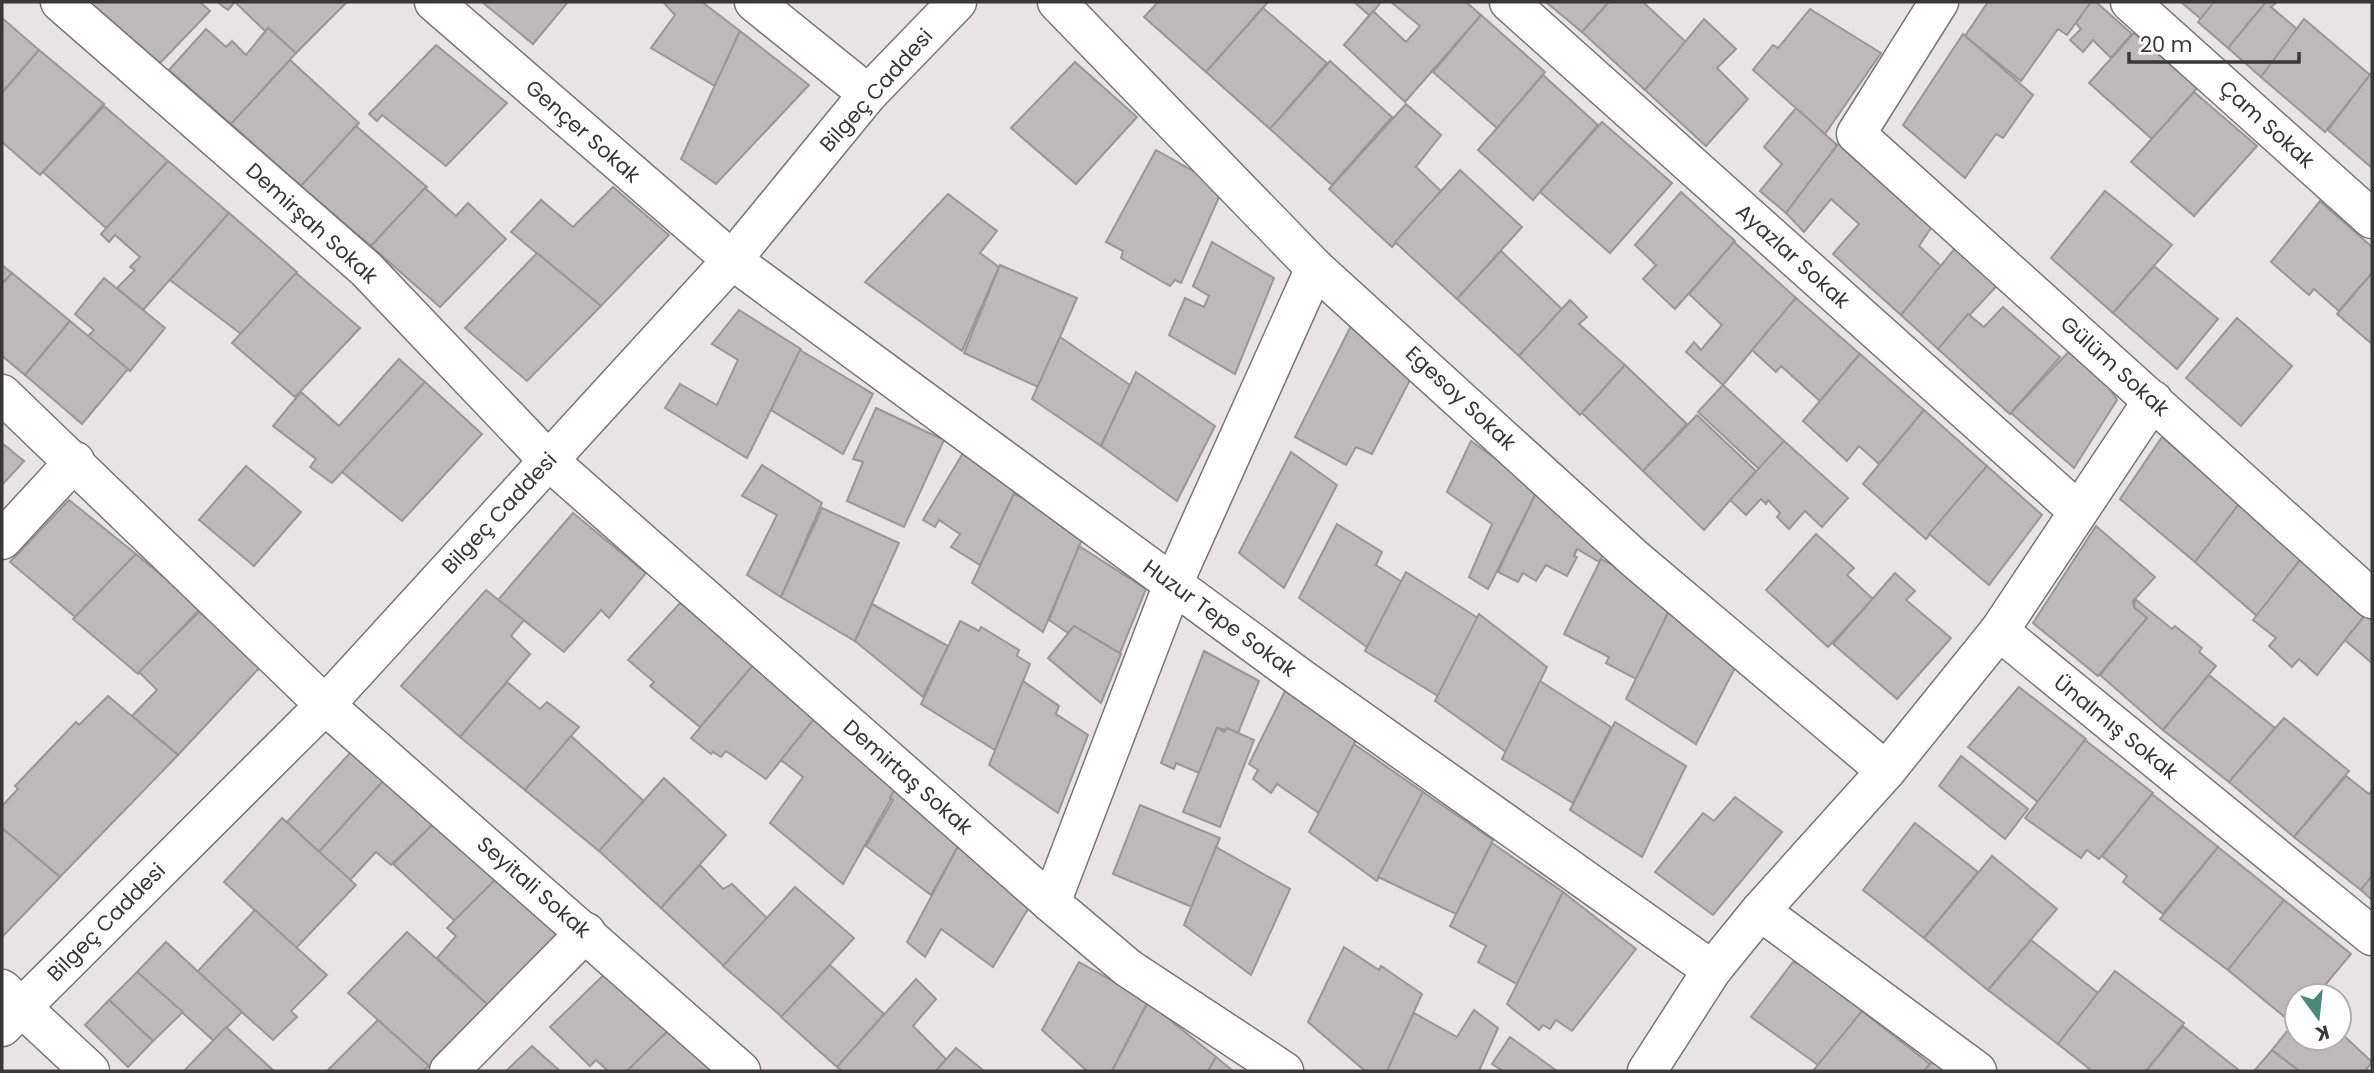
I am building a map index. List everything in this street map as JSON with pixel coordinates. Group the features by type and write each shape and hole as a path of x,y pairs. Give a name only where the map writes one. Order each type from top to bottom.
{"street":[{"name":"Demirşah Sokak","path":"60,2 366,269 548,460"},
{"name":"Gençer Sokak","path":"434,2 732,260"},
{"path":"754,2 868,94"},
{"name":"Bilgeç Caddesi","path":"8,1007 325,705 732,260 868,94 957,2"},
{"name":"Egesoy Sokak","path":"1057,2 1315,268 1635,559 1886,771"},
{"name":"Ayazlar Sokak","path":"1508,2 2078,511"},
{"name":"Gülüm Sokak","path":"1939,2 1856,134 2372,599"},
{"name":"Çam Sokak","path":"2130,2 2372,219"},
{"name":"Huzur Tepe Sokak","path":"732,260 1173,584 1712,970"},
{"path":"1051,903 1173,584 1315,268"},
{"name":"Seyitali Sokak","path":"2,394 75,461 325,705 741,1071"},
{"path":"1647,1071 1712,970 1760,911 1886,771 1999,631 2153,400"},
{"name":"Demirtaş Sokak","path":"548,460 1128,968 1284,1071"},
{"path":"2,540 75,461"},
{"name":"Ünalmış Sokak","path":"1999,631 2372,936"},
{"path":"1760,911 1977,1071"},
{"path":"449,1071 586,932"},
{"path":"8,1007 90,1071"}],"building":[{"path":"90,2 200,2 210,11 160,63"},
{"path":"217,2 235,2 228,10"},
{"path":"235,2 347,2 296,53 268,28 266,32"},
{"path":"482,2 568,2 533,44"},
{"path":"663,2 702,2 740,31 715,86 651,48 675,15"},
{"path":"1158,2 1268,2 1206,72 1144,17"},
{"path":"1354,2 1381,2 1370,16"},
{"path":"1391,2 1466,2 1481,15 1405,102 1344,45 1373,11 1406,42 1420,26"},
{"path":"1546,2 1609,2 1582,32"},
{"path":"1609,2 1643,2 1686,42 1645,90 1582,32"},
{"path":"1988,2 2091,2 2067,35 2058,29 2021,81 1965,36"},
{"path":"2091,2 2096,2 2132,34 2111,58 2093,40 2083,52 2070,40 2081,29 2076,23"},
{"path":"2181,2 2214,2 2201,19"},
{"path":"2214,2 2266,2 2228,48 2198,22"},
{"path":"2266,2 2276,3 2271,7 2297,29 2261,77 2228,48"},
{"path":"1263,8 1327,63 1270,129 1206,72"},
{"path":"1810,9 1881,53 1825,134 1753,70 1773,45 1778,48"},
{"path":"1481,15 1545,72 1497,128 1433,72"},
{"path":"2,18 39,50 2,93"},
{"path":"1704,19 1736,49 1717,68 1748,99 1706,146 1645,90"},
{"path":"2304,19 2370,75 2325,132 2261,77"},
{"path":"268,28 296,53 231,124 169,70 206,29 226,47 232,41 246,55"},
{"path":"740,31 809,85 716,184 681,159"},
{"path":"2134,33 2197,88 2152,139 2089,83"},
{"path":"1963,34 2033,95 2003,138 1996,134 1965,178 1903,125"},
{"path":"436,45 507,103 446,166 382,115 377,121 369,114"},
{"path":"39,50 104,104 40,175 2,142 2,93"},
{"path":"290,60 359,123 301,186 231,124"},
{"path":"1330,61 1392,117 1332,185 1270,129"},
{"path":"1075,62 1137,117 1076,184 1011,128"},
{"path":"2372,72 2372,168 2328,130"},
{"path":"1543,75 1598,125 1533,200 1478,150"},
{"path":"2194,92 2257,146 2194,216 2131,162"},
{"path":"1406,104 1441,135 1416,167 1441,191 1392,247 1329,189"},
{"path":"104,106 168,161 106,228 43,172"},
{"path":"1796,108 1837,145 1786,213 1760,191 1782,164 1764,147"},
{"path":"1602,122 1672,183 1610,253 1540,192"},
{"path":"356,126 427,187 371,246 301,186"},
{"path":"1839,143 1933,225 1919,246 1941,266 1901,315 1833,254 1859,224 1831,199 1804,232 1786,213"},
{"path":"1156,150 1223,188 1181,283 1175,280 1170,286 1121,258 1123,251 1106,242"},
{"path":"168,161 229,213 143,310 117,288 135,270 130,267 140,257 115,235 109,242 101,234"},
{"path":"1460,170 1522,227 1457,299 1395,242"},
{"path":"613,187 669,235 601,306 511,232 541,200 573,227"},
{"path":"425,188 456,216 468,203 506,239 440,307 371,246"},
{"path":"2105,191 2172,245 2113,313 2051,258"},
{"path":"1681,192 1735,241 1675,309 1643,279 1656,265 1635,245"},
{"path":"948,194 997,231 980,253 999,267 962,351 865,282"},
{"path":"2320,201 2372,247 2372,273 2339,311 2314,289 2309,295 2271,262"},
{"path":"229,213 297,272 241,334 170,280"},
{"path":"1212,242 1274,278 1235,374 1169,335 1185,298 1204,307 1209,296 1193,286"},
{"path":"1734,242 1796,298 1723,385 1686,352 1694,342 1701,350 1722,325 1689,294"},
{"path":"1960,242 2006,276 1938,349 1901,315"},
{"path":"1501,251 1562,309 1519,356 1457,299"},
{"path":"537,253 601,306 527,381 465,328"},
{"path":"2,265 12,273 2,284"},
{"path":"1000,265 1077,298 1038,387 964,353"},
{"path":"2154,266 2218,319 2177,369 2113,313"},
{"path":"12,273 70,321 25,375 2,356 2,284"},
{"path":"296,273 360,328 295,397 232,343"},
{"path":"2372,273 2372,344 2337,314"},
{"path":"104,278 165,328 130,371 88,336 94,330 75,314"},
{"path":"1796,298 1860,354 1820,401 1781,366 1776,372 1752,350"},
{"path":"1570,300 1587,317 1579,324 1625,365 1580,415 1519,356"},
{"path":"2003,307 2060,357 2010,414 1938,349 1968,314 1984,327"},
{"path":"739,310 801,349 747,458 665,408 680,384 717,405 738,360 712,344"},
{"path":"2237,318 2292,366 2241,426 2186,378"},
{"path":"70,321 128,369 82,424 25,375"},
{"path":"1353,322 1412,376 1372,454 1356,447 1346,465 1295,437"},
{"path":"1060,337 1130,385 1101,446 1032,399"},
{"path":"2072,348 2096,367 2117,400 2074,468 2011,413"},
{"path":"800,350 873,394 843,454 771,410"},
{"path":"1860,354 1924,410 1879,464 1859,446 1847,461 1803,421"},
{"path":"399,359 425,382 332,483 310,467 316,459 273,426 301,392 339,426"},
{"path":"1625,365 1687,424 1643,471 1582,413"},
{"path":"1136,372 1215,426 1177,501 1101,446"},
{"path":"425,382 482,434 402,521 342,472"},
{"path":"1723,385 1784,441 1759,469 1698,412"},
{"path":"876,408 944,440 904,527 847,501 863,462 853,459"},
{"path":"1924,410 1987,466 1926,539 1863,484"},
{"path":"1697,415 1756,471 1704,530 1643,471"},
{"path":"2162,437 2239,504 2195,562 2120,499"},
{"path":"1471,441 1538,489 1488,589 1469,577 1492,524 1447,492"},
{"path":"1784,441 1848,498 1822,527 1805,511 1789,529 1777,517 1780,513 1768,500 1766,504 1761,499 1746,515 1730,500"},
{"path":"2,443 24,461 2,485"},
{"path":"1291,452 1337,485 1284,588 1239,553"},
{"path":"963,453 1015,491 980,565 951,547 960,534 939,520 935,527 923,520"},
{"path":"762,465 822,503 781,597 747,575 777,515 742,496"},
{"path":"246,466 301,512 254,566 199,520"},
{"path":"1987,466 2042,515 1989,585 1929,534"},
{"path":"1538,489 1610,543 1599,562 1577,549 1574,556 1577,557 1567,576 1546,565 1536,581 1523,573 1518,582 1498,572"},
{"path":"1014,494 1034,503 1083,537 1043,632 972,583"},
{"path":"69,500 136,554 75,617 10,562"},
{"path":"2239,504 2302,557 2257,616 2195,562"},
{"path":"822,508 899,543 855,641 781,597"},
{"path":"573,513 646,573 609,618 601,610 564,652 498,600"},
{"path":"1337,524 1382,552 1376,565 1402,582 1367,647 1299,598"},
{"path":"2096,526 2155,577 2133,601 2134,607 2147,618 2098,676 2033,623"},
{"path":"1816,534 1854,568 1847,575 1873,599 1828,647 1766,590"},
{"path":"1079,546 1146,589 1120,653 1074,626 1068,633 1049,620"},
{"path":"136,554 201,608 138,674 73,619"},
{"path":"1601,559 1675,598 1636,679 1606,663 1609,657 1564,634"},
{"path":"2301,559 2366,614 2317,675 2299,659 2292,667 2269,646 2276,638 2253,620"},
{"path":"1406,572 1478,618 1438,696 1365,651"},
{"path":"1895,573 1915,591 1906,600 1951,638 1897,699 1833,644"},
{"path":"486,590 524,620 511,636 530,654 460,737 401,686"},
{"path":"2135,599 2172,629 2175,626 2202,648 2199,652 2216,666 2163,730 2100,675 2147,618 2134,607"},
{"path":"680,603 755,663 700,727 650,686 654,682 628,660"},
{"path":"872,604 948,646 923,697 855,641"},
{"path":"1670,609 1741,656 1696,744 1626,699"},
{"path":"199,612 263,664 178,755 132,716 157,690 139,672"},
{"path":"1479,614 1547,667 1506,752 1435,701"},
{"path":"2366,614 2372,620 2372,663 2345,640"},
{"path":"960,621 979,631 981,627 1019,650 1017,656 1030,664 995,750 921,704"},
{"path":"1074,626 1121,654 1101,703 1048,658"},
{"path":"1204,651 1259,681 1238,733 1217,728 1199,773 1176,763 1174,769 1161,763"},
{"path":"755,663 818,714 766,779 726,751 721,757 713,752 711,754 691,738"},
{"path":"2209,675 2275,728 2229,782 2163,730"},
{"path":"1023,681 1059,706 1056,714 1088,735 1058,813 989,765"},
{"path":"1540,681 1611,727 1573,803 1502,759"},
{"path":"507,682 540,709 547,702 579,727 525,790 460,737"},
{"path":"2019,687 2086,739 2038,802 1968,747"},
{"path":"1285,691 1356,740 1319,813 1277,784 1271,793 1253,779 1258,770 1249,764"},
{"path":"108,696 178,755 60,877 2,828 2,806 18,789 15,786 76,722 79,725"},
{"path":"818,714 901,781 843,884 770,823 803,777 781,760"},
{"path":"2284,718 2349,771 2294,837 2229,782"},
{"path":"1615,722 1686,766 1642,857 1570,810"},
{"path":"1217,728 1224,732 1227,728 1254,740 1220,827 1183,812"},
{"path":"571,736 644,801 599,851 525,790"},
{"path":"2085,740 2153,793 2099,859 2087,850 2081,858 2025,818"},
{"path":"361,741 393,770 319,852 287,822"},
{"path":"1354,744 1423,792 1377,881 1309,832"},
{"path":"1961,756 2028,809 2005,839 1939,786"},
{"path":"393,770 441,816 391,865 376,852 350,880 319,852"},
{"path":"2346,776 2369,794 2372,791 2372,876 2361,890 2294,837"},
{"path":"664,778 726,835 661,908 599,851"},
{"path":"895,789 961,841 931,895 866,846 893,800 890,797"},
{"path":"1423,792 1493,840 1456,914 1378,877"},
{"path":"2152,794 2218,847 2163,914 2123,882 2127,876 2102,856"},
{"path":"1735,797 1782,832 1713,915 1655,872 1703,813 1714,821"},
{"path":"1140,805 1220,838 1192,907 1113,874"},
{"path":"441,816 506,869 455,921 393,864"},
{"path":"282,818 356,885 296,948 224,882"},
{"path":"1915,823 1978,872 1924,938 1863,890"},
{"path":"2,828 60,877 2,937"},
{"path":"961,841 1037,894 993,967 941,929 925,957 907,942"},
{"path":"1492,843 1563,892 1517,984 1478,962 1486,946 1450,926"},
{"path":"1216,847 1290,889 1251,975 1184,925"},
{"path":"2218,847 2284,900 2228,970 2160,919"},
{"path":"1992,856 2057,909 1988,990 1924,938"},
{"path":"700,865 723,889 732,884 767,918 724,966 661,908"},
{"path":"507,868 565,927 489,1006 437,958 456,936 447,928"},
{"path":"2372,876 2372,900 2361,890"},
{"path":"795,887 854,938 782,1017 723,966"},
{"path":"1563,892 1636,949 1572,1031 1556,1020 1550,1029 1543,1025 1539,1030 1507,1004"},
{"path":"2284,900 2351,954 2328,982 2283,982 2283,1016 2228,970"},
{"path":"255,910 327,975 291,1011 297,1017 273,1040 197,972"},
{"path":"407,932 488,1005 429,1066 348,993"},
{"path":"2031,940 2098,993 2058,1044 1988,990"},
{"path":"166,942 242,1012 214,1041 137,972"},
{"path":"1344,947 1379,970 1381,966 1422,994 1387,1071 1365,1071 1308,1022"},
{"path":"1079,962 1148,1001 1112,1071 1087,1071 1042,1030"},
{"path":"1793,962 1807,967 1863,1011 1818,1065 1751,1017"},
{"path":"614,965 677,1022 627,1071 608,1071 596,1060 590,1066 550,1027"},
{"path":"830,965 884,1014 837,1067 781,1017"},
{"path":"2115,971 2184,1023 2146,1071 2092,1071 2058,1044"},
{"path":"137,972 183,1012 153,1041 109,1000"},
{"path":"916,979 936,999 913,1026 946,1059 936,1071 842,1071 837,1067"},
{"path":"109,1000 153,1041 128,1067 85,1025"},
{"path":"1148,1002 1216,1057 1208,1071 1112,1071"},
{"path":"1474,1010 1498,1028 1479,1071 1387,1071 1414,1013 1457,1037"},
{"path":"1862,1011 1930,1064 1924,1071 1813,1071"},
{"path":"378,1020 429,1066 423,1071 327,1071"},
{"path":"677,1022 730,1071 627,1071"},
{"path":"2183,1026 2240,1071 2146,1071"},
{"path":"226,1027 274,1071 184,1071"},
{"path":"2283,1036 2283,1052 2353,1052 2353,1044 2372,1062 2365,1071 2299,1071 2272,1050"},
{"path":"1510,1037 1557,1071 1503,1071 1492,1064"},
{"path":"532,1046 560,1071 506,1071"},
{"path":"956,1048 984,1071 936,1071"},
{"path":"2272,1050 2299,1071 2254,1071"},
{"path":"1937,1056 1956,1071 1924,1071"},
{"path":"1216,1057 1233,1071 1208,1071"}]}
